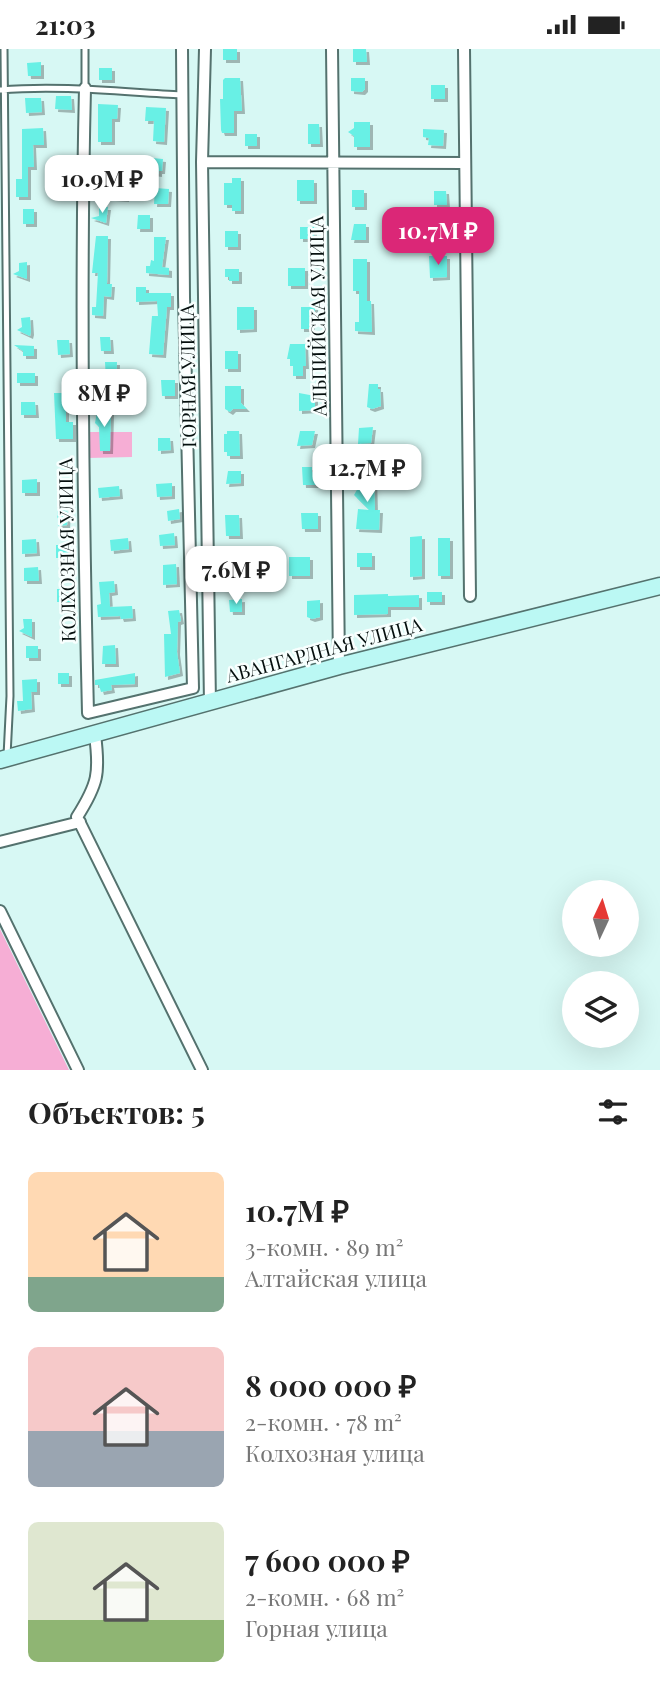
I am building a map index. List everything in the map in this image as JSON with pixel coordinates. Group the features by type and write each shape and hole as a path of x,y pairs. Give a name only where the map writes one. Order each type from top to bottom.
{"main road":[{"name":"АВАНГАРДНАЯ УЛИЦА","path":"3,759 339,666 660,586"}],"street":[{"path":"182,49 183,95"},
{"name":"ГОРНАЯ УЛИЦА","path":"205,49 202,162 210,703"},
{"name":"АЛЬПИЙСКАЯ УЛИЦА","path":"332,49 339,666"},
{"path":"464,49 470,596"},
{"name":"КОЛХОЗНАЯ УЛИЦА","path":"85,88 81,264 88,713 193,688 184,297 183,95"},
{"path":"202,162 465,163"},
{"path":"95,735 99,763 94,790 77,817 202,1070"},
{"path":"0,842 80,822"},
{"path":"0,911 78,1070"}],"lane":[{"path":"3,759 10,696 2,89 4,49"},
{"name":"КОЛХОЗНАЯ УЛИЦА","path":"85,49 85,88"},
{"path":"2,89 85,88 183,95"}],"shaded area":[{"path":"88,432 132,432 132,457 88,458"},
{"path":"0,929 69,1070 0,1070"}],"building":[{"path":"223,49 237,49 237,60 223,60"},
{"path":"353,49 366,49 367,62 353,62"},
{"path":"41,62 41,76 28,76 27,63"},
{"path":"99,68 112,68 112,80 99,80"},
{"path":"225,78 240,78 242,111 234,111 234,133 222,133 221,130 220,99 223,99"},
{"path":"351,78 365,78 365,89 362,92 351,91"},
{"path":"431,85 445,85 445,99 431,99"},
{"path":"56,96 71,96 72,110 55,109"},
{"path":"25,98 41,98 42,112 26,113"},
{"path":"98,104 118,105 117,119 112,119 112,142 98,142"},
{"path":"146,107 166,108 164,142 153,141 154,121 145,121"},
{"path":"354,122 370,122 370,147 354,147 354,136 348,132 354,128"},
{"path":"308,124 319,124 320,144 308,144"},
{"path":"43,128 44,145 33,145 34,167 28,167 28,197 16,197 16,179 22,179 22,129"},
{"path":"423,129 444,130 443,146 428,145 429,138 423,137"},
{"path":"245,134 257,134 257,146 245,146"},
{"path":"56,156 69,156 69,167 56,167"},
{"path":"152,158 163,159 162,171 159,171 159,174 151,173"},
{"path":"232,178 241,178 241,211 232,211 232,205 224,205 224,183 232,183"},
{"path":"297,180 314,180 314,201 297,201"},
{"path":"116,185 126,185 126,199 112,198 112,189 116,189"},
{"path":"155,188 169,189 168,204 154,204"},
{"path":"352,190 364,190 364,207 352,207"},
{"path":"434,191 446,191 447,205 434,205"},
{"path":"99,207 108,207 106,223 91,218 99,216"},
{"path":"23,209 34,209 34,224 23,224"},
{"path":"138,215 150,215 150,229 137,229"},
{"path":"354,224 366,224 366,240 351,240"},
{"path":"300,227 314,227 314,239 300,239"},
{"path":"225,231 238,231 238,247 225,247"},
{"path":"96,236 108,236 107,284 112,284 111,297 104,296 103,316 92,315 92,307 96,307 98,273 92,273"},
{"path":"154,237 166,237 162,267 169,268 169,275 146,273 146,266 150,266 151,260 154,261"},
{"path":"429,256 447,256 447,277 430,278"},
{"path":"353,259 367,259 367,301 371,301 372,332 355,331 355,322 359,322 359,291 353,291"},
{"path":"27,262 27,279 13,274 19,271 19,263"},
{"path":"288,268 305,268 305,286 288,286"},
{"path":"225,269 239,269 239,281 229,281 229,277 225,277"},
{"path":"136,287 146,287 146,293 171,293 171,307 167,307 163,355 149,354 152,316 158,316 157,301 136,302"},
{"path":"237,307 254,307 254,329 237,330"},
{"path":"301,307 315,307 312,329 301,329"},
{"path":"30,317 30,336 17,330 22,327 21,318"},
{"path":"100,337 110,337 111,351 101,351"},
{"path":"57,340 69,340 70,354 58,355"},
{"path":"290,344 305,344 306,366 303,366 303,376 293,376 293,366 290,366 290,359 287,359"},
{"path":"14,345 34,346 34,356 23,356 23,351"},
{"path":"225,351 238,351 238,369 225,369"},
{"path":"105,362 117,362 116,386 120,386 120,399 107,399"},
{"path":"17,373 35,373 35,383 17,383"},
{"path":"161,380 175,380 175,396 162,396"},
{"path":"369,384 378,384 380,389 381,406 372,409 367,407"},
{"path":"225,386 241,386 241,403 247,409 233,409 230,412 225,409"},
{"path":"54,393 66,393 66,422 73,422 73,439 56,439"},
{"path":"299,393 315,396 315,410 299,411"},
{"path":"21,402 35,402 36,415 21,415"},
{"path":"97,411 111,411 110,451 100,451 99,427 95,423"},
{"path":"373,427 371,443 358,444 359,428"},
{"path":"227,431 239,431 240,456 227,456 227,452 224,452 224,434 227,434"},
{"path":"300,431 315,431 312,445 297,446"},
{"path":"158,438 170,438 171,450 158,451"},
{"path":"302,467 312,467 312,472 319,472 319,485 303,485"},
{"path":"228,471 241,471 241,483 226,484"},
{"path":"358,475 374,475 375,510 380,510 379,530 356,529 358,509 369,510 354,495 358,488"},
{"path":"37,479 37,493 22,493 22,480"},
{"path":"172,483 172,496 157,497 156,484"},
{"path":"119,486 120,496 99,498 98,488"},
{"path":"60,509 68,512 67,525 58,526 57,511"},
{"path":"179,509 180,519 168,521 167,511"},
{"path":"301,513 318,513 318,529 302,529"},
{"path":"225,515 239,515 240,536 226,536"},
{"path":"174,533 175,545 160,546 159,535"},
{"path":"422,536 422,576 410,577 410,537"},
{"path":"128,538 129,549 111,551 110,540"},
{"path":"438,538 450,538 450,576 438,576"},
{"path":"36,539 37,553 22,554 22,540"},
{"path":"56,545 69,545 68,558 56,558"},
{"path":"357,553 372,553 372,567 357,567"},
{"path":"226,557 238,557 238,575 226,575"},
{"path":"289,557 310,557 310,576 289,576"},
{"path":"176,564 177,584 163,585 163,565"},
{"path":"38,567 39,581 24,581 24,568"},
{"path":"114,581 115,592 109,593 110,607 132,606 133,618 98,617 97,605 101,604 99,582"},
{"path":"57,589 70,589 73,596 70,602 57,602"},
{"path":"427,592 442,592 442,602 427,602"},
{"path":"354,595 419,595 419,607 388,607 388,614 354,615"},
{"path":"242,599 242,612 230,612 229,600"},
{"path":"320,600 320,617 307,617 307,601"},
{"path":"179,610 181,621 178,622 177,652 180,673 165,677 164,634 171,634 168,611"},
{"path":"23,619 32,619 32,637 19,631 24,628"},
{"path":"115,645 116,664 102,664 103,646"},
{"path":"26,646 38,646 38,658 26,658"},
{"path":"58,673 69,673 69,684 58,684"},
{"path":"135,673 135,684 111,685 112,690 101,692 99,685 95,685 95,680"},
{"path":"37,679 37,692 31,692 32,709 18,711 17,701 23,701 22,680"}]}
